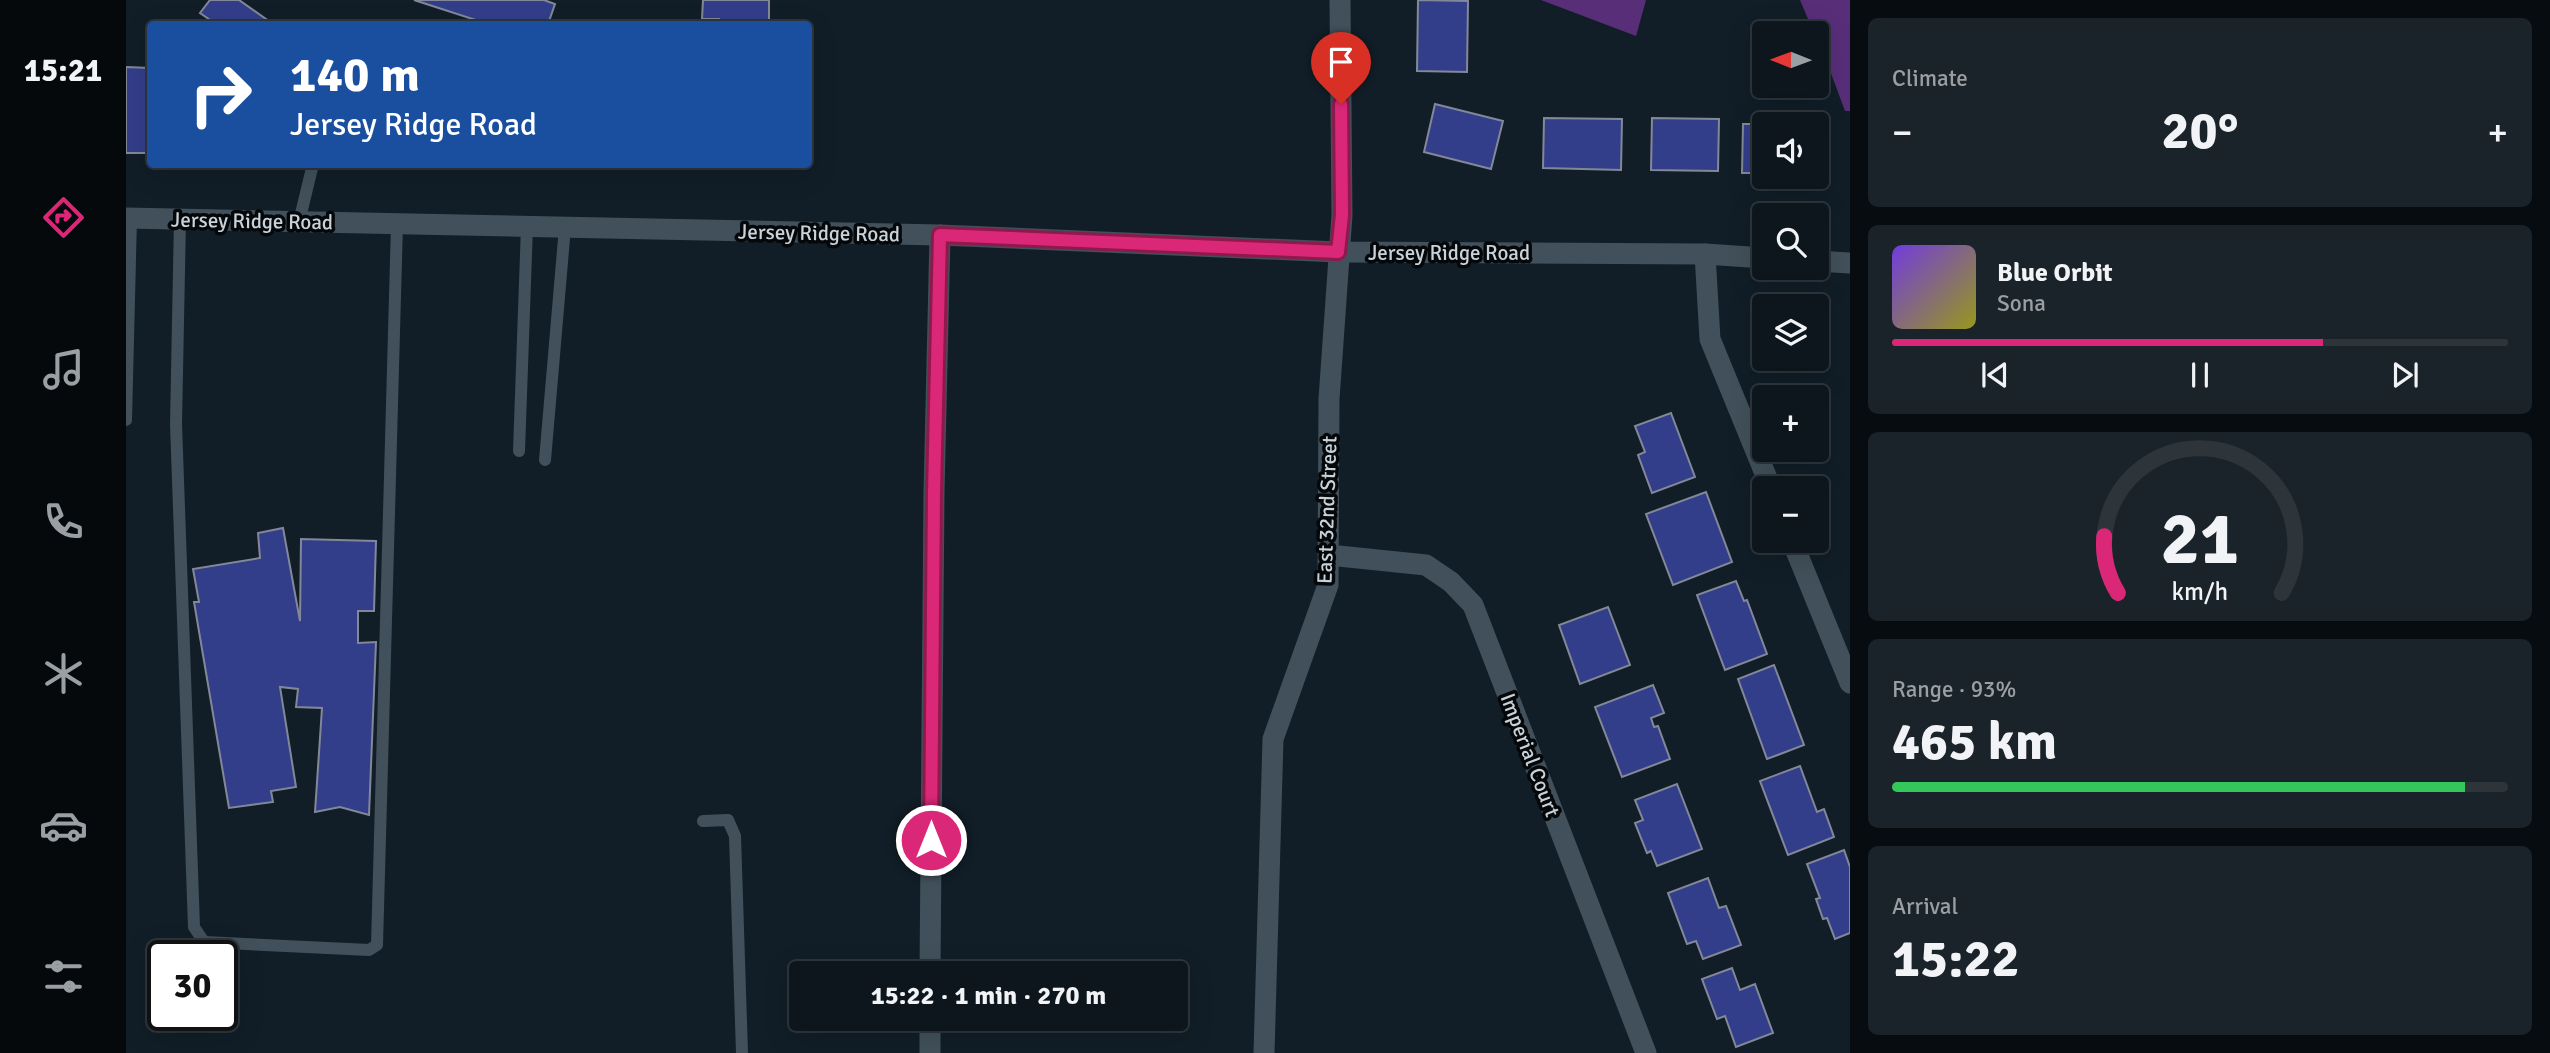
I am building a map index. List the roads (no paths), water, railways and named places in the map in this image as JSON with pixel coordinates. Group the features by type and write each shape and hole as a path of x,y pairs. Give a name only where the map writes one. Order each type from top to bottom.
{"street":[{"name":"East 32nd Street","path":"1264,1053 1273,739 1328,586 1329,399 1342,215 1340,0"},
{"name":"Jersey Ridge Road","path":"128,218 940,235 1338,252 1705,254 1752,257"},
{"path":"930,961 934,493 940,235"},
{"path":"1705,254 1710,339 1766,476"},
{"path":"1829,262 1850,263"},
{"path":"1797,553 1850,683"},
{"name":"Imperial Court","path":"1329,555 1426,565 1451,582 1473,605 1646,1053"},
{"path":"930,1031 930,1053"}],"lane":[{"path":"299,222 312,168"},
{"path":"126,420 128,218"},
{"path":"180,219 176,424 194,927 204,942 369,950 377,945 397,224"},
{"path":"519,451 527,226"},
{"path":"545,460 565,227"},
{"path":"703,821 728,820 735,836 742,1053"}]}
